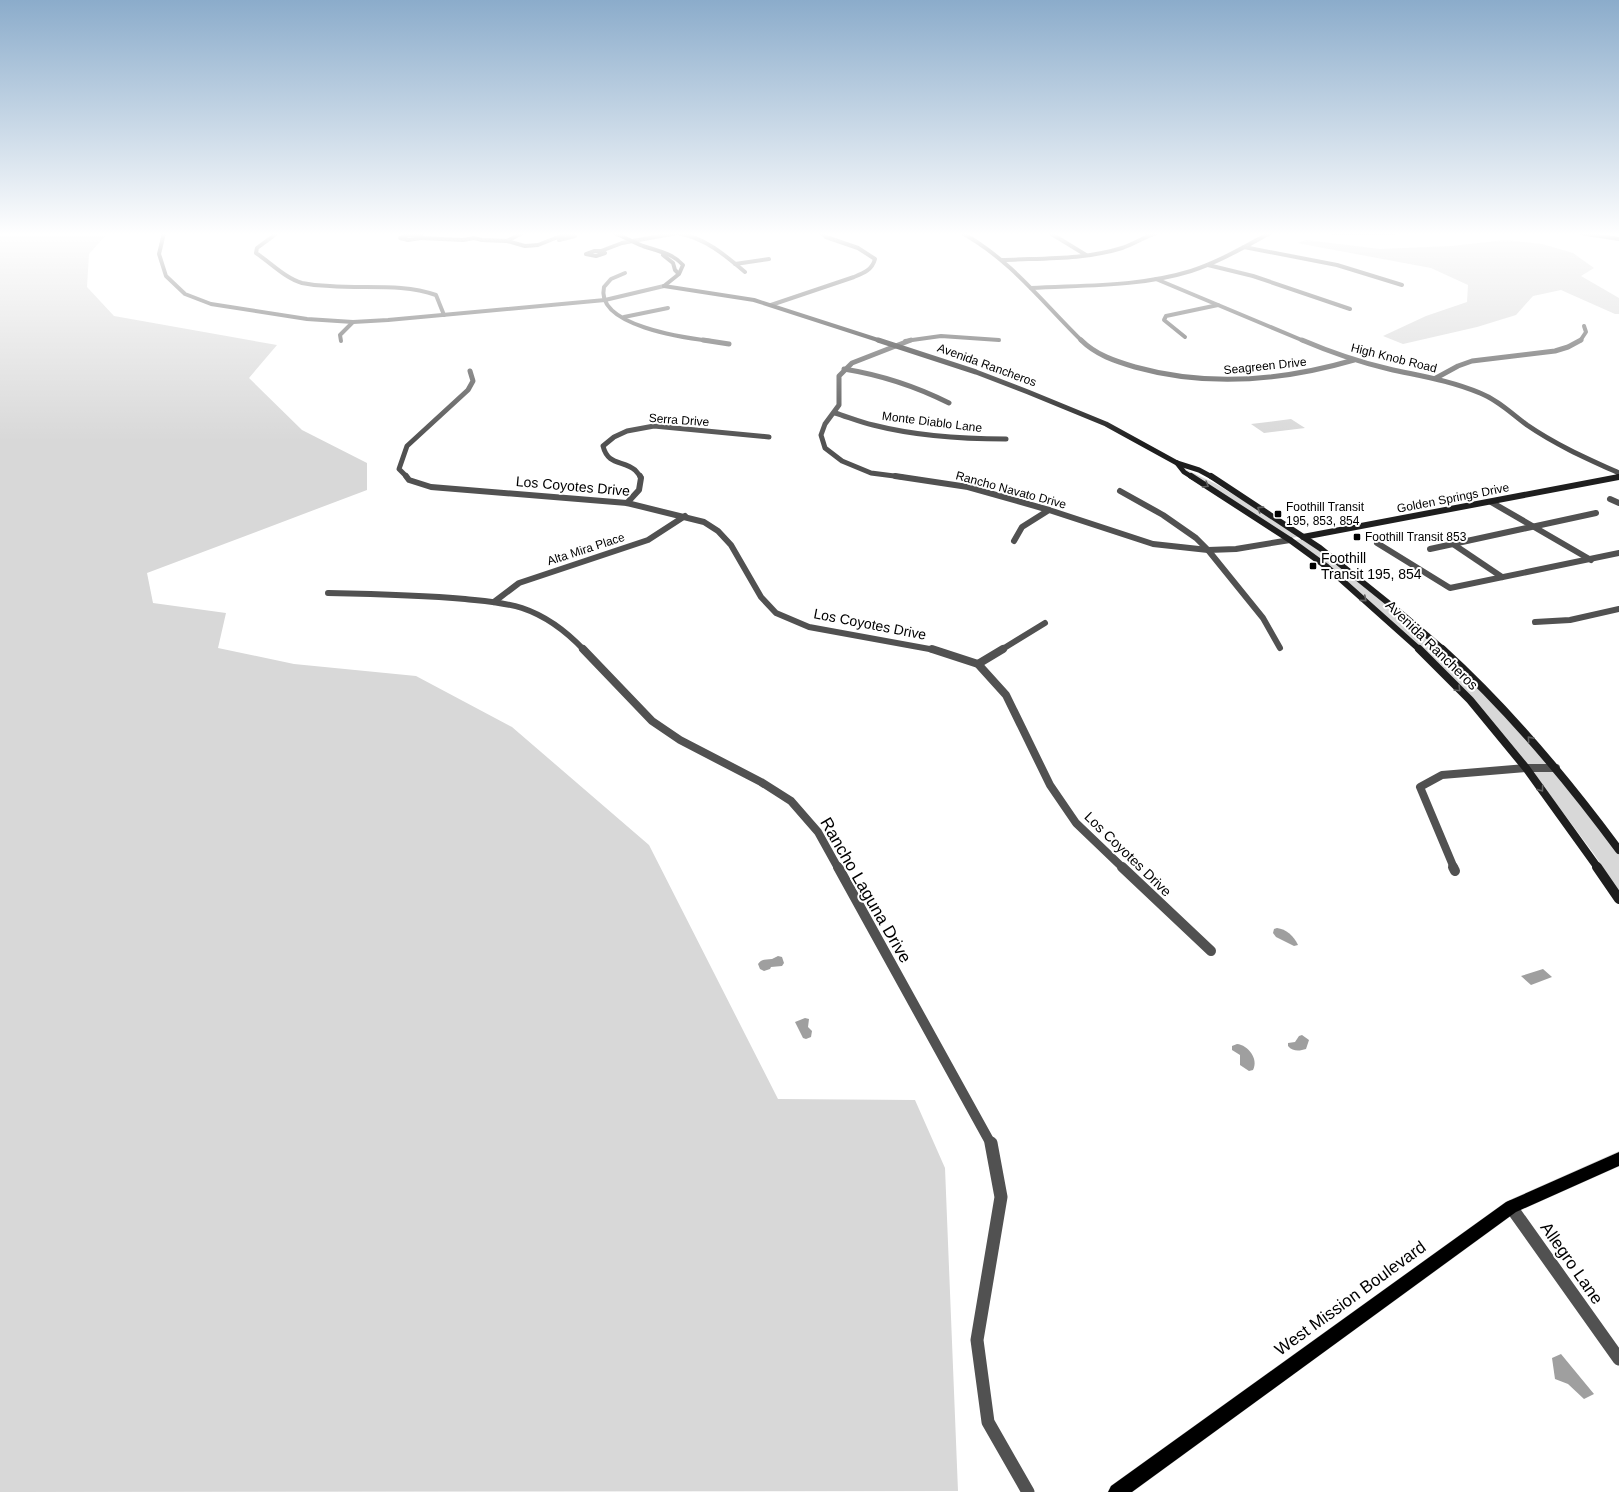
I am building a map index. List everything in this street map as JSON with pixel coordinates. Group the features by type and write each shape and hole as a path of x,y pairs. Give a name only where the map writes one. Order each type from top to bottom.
{"main road":[{"name":"Avenida Rancheros","path":"761,303 983,375 1069,408 1106,424 1177,463 1190,465 1305,537 1392,605 1453,659 1504,709 1556,768 1619,850"},
{"name":"Avenida Rancheros","path":"1177,463 1184,472 1290,540 1327,567 1414,644 1470,700 1526,768 1584,847 1619,899"},
{"name":"Golden Springs Drive","path":"1290,540 1619,477"},
{"name":"West Mission Boulevard","path":"1117,1492 1510,1207 1619,1159"}],"street":[{"path":"208,303 231,308 307,319 353,322 577,303"},
{"path":"439,303 444,315"},
{"path":"606,303 611,311 641,327 654,331 729,344"},
{"path":"771,305 778,303"},
{"name":"Seagreen Drive","path":"1045,303 1087,346 1109,358 1138,369 1189,378 1231,381 1263,378 1329,368 1354,360"},
{"name":"High Knob Road","path":"1213,303 1354,360 1388,369 1436,378 1481,393 1508,409 1527,425 1563,447 1619,473"},
{"path":"1331,303 1350,309"},
{"path":"1185,337 1164,320 1166,316 1219,305"},
{"path":"624,317 668,308"},
{"path":"341,341 340,335 353,322"},
{"path":"1436,378 1453,368 1471,361 1499,356 1534,354 1562,349 1580,341 1586,332 1584,326"},
{"path":"844,369 864,358 911,340 936,336 1000,340"},
{"path":"844,369 877,375 908,384 949,404"},
{"name":"Rancho Navato Drive","path":"844,369 839,376 839,406 826,424 821,435 825,448 842,461 871,473 968,487 1049,510 1153,544 1208,550 1236,549 1290,540"},
{"name":"Los Coyotes Drive","path":"470,371 473,380 468,390 406,446 399,469 409,480 431,487 628,503 685,516 704,522 718,531 731,545 761,597 776,613 809,627 929,648 978,664 1006,695 1050,785 1076,823 1211,951"},
{"name":"Monte Diablo Lane","path":"834,413 872,425 900,431 1006,439"},
{"name":"Serra Drive","path":"628,503 639,490 641,478 634,469 615,462 605,454 603,446 611,437 629,429 655,426 769,438"},
{"path":"1120,491 1181,526 1208,550 1263,618 1280,648"},
{"path":"1610,499 1619,503"},
{"path":"1491,502 1591,560"},
{"path":"1014,541 1022,526 1049,510"},
{"path":"1430,549 1596,513"},
{"name":"Alta Mira Place","path":"494,602 519,583 648,540 685,516"},
{"path":"1377,543 1450,588 1619,553"},
{"path":"1453,544 1502,578"},
{"name":"Rancho Laguna Drive","path":"328,593 433,596 494,602 522,608 546,619 571,636 652,721 680,740 761,782 791,800 818,832 991,1141 1001,1197 977,1340 988,1422 1028,1492"},
{"path":"1535,622 1570,620 1619,609"},
{"path":"978,664 1045,623"},
{"path":"1455,871 1420,787 1442,775 1526,768 1556,768"},
{"name":"Allegro Lane","path":"1510,1207 1619,1359"}],"shaded area":[{"path":"0,303 102,303 114,316 277,345 249,378 302,430 367,463 367,490 147,573 153,603 226,613 218,648 294,664 416,676 512,727 649,845 778,1099 915,1100 945,1168 958,1491 0,1492"},
{"path":"1465,303 1527,303 1516,315 1477,327 1403,344 1383,336 1426,316"},
{"path":"1589,303 1619,303 1619,314 1615,314"},
{"path":"1291,419 1305,428 1264,433 1251,424"},
{"path":"1183,468 1216,484 1302,536 1291,538"},
{"path":"1304,539 1353,575 1451,659 1550,765 1526,766 1436,664 1294,540"},
{"path":"1531,770 1555,772 1619,855 1619,892 1594,854"},
{"path":"1277,928 1284,930 1289,934 1298,945 1294,946 1276,937 1273,933 1274,929"},
{"path":"778,956 782,957 784,963 782,966 771,967 770,969 764,971 760,969 758,964 761,961"},
{"path":"1543,969 1552,977 1531,985 1521,976"},
{"path":"805,1018 809,1019 808,1027 812,1031 811,1037 806,1039 803,1038 795,1022"},
{"path":"1302,1035 1309,1040 1306,1049 1297,1050 1288,1046 1288,1043 1295,1042 1299,1036"},
{"path":"1237,1044 1245,1047 1251,1053 1255,1061 1253,1070 1249,1071 1240,1065 1240,1055 1232,1050 1232,1046"},
{"path":"1561,1354 1594,1394 1584,1399 1568,1384 1555,1379 1552,1358"}],"place":[{"name":"Foothill Transit 195, 853, 854","path":"1278,514"},
{"name":"Foothill Transit 853","path":"1357,537"},
{"name":"Foothill Transit 195, 854","path":"1313,566"}]}
